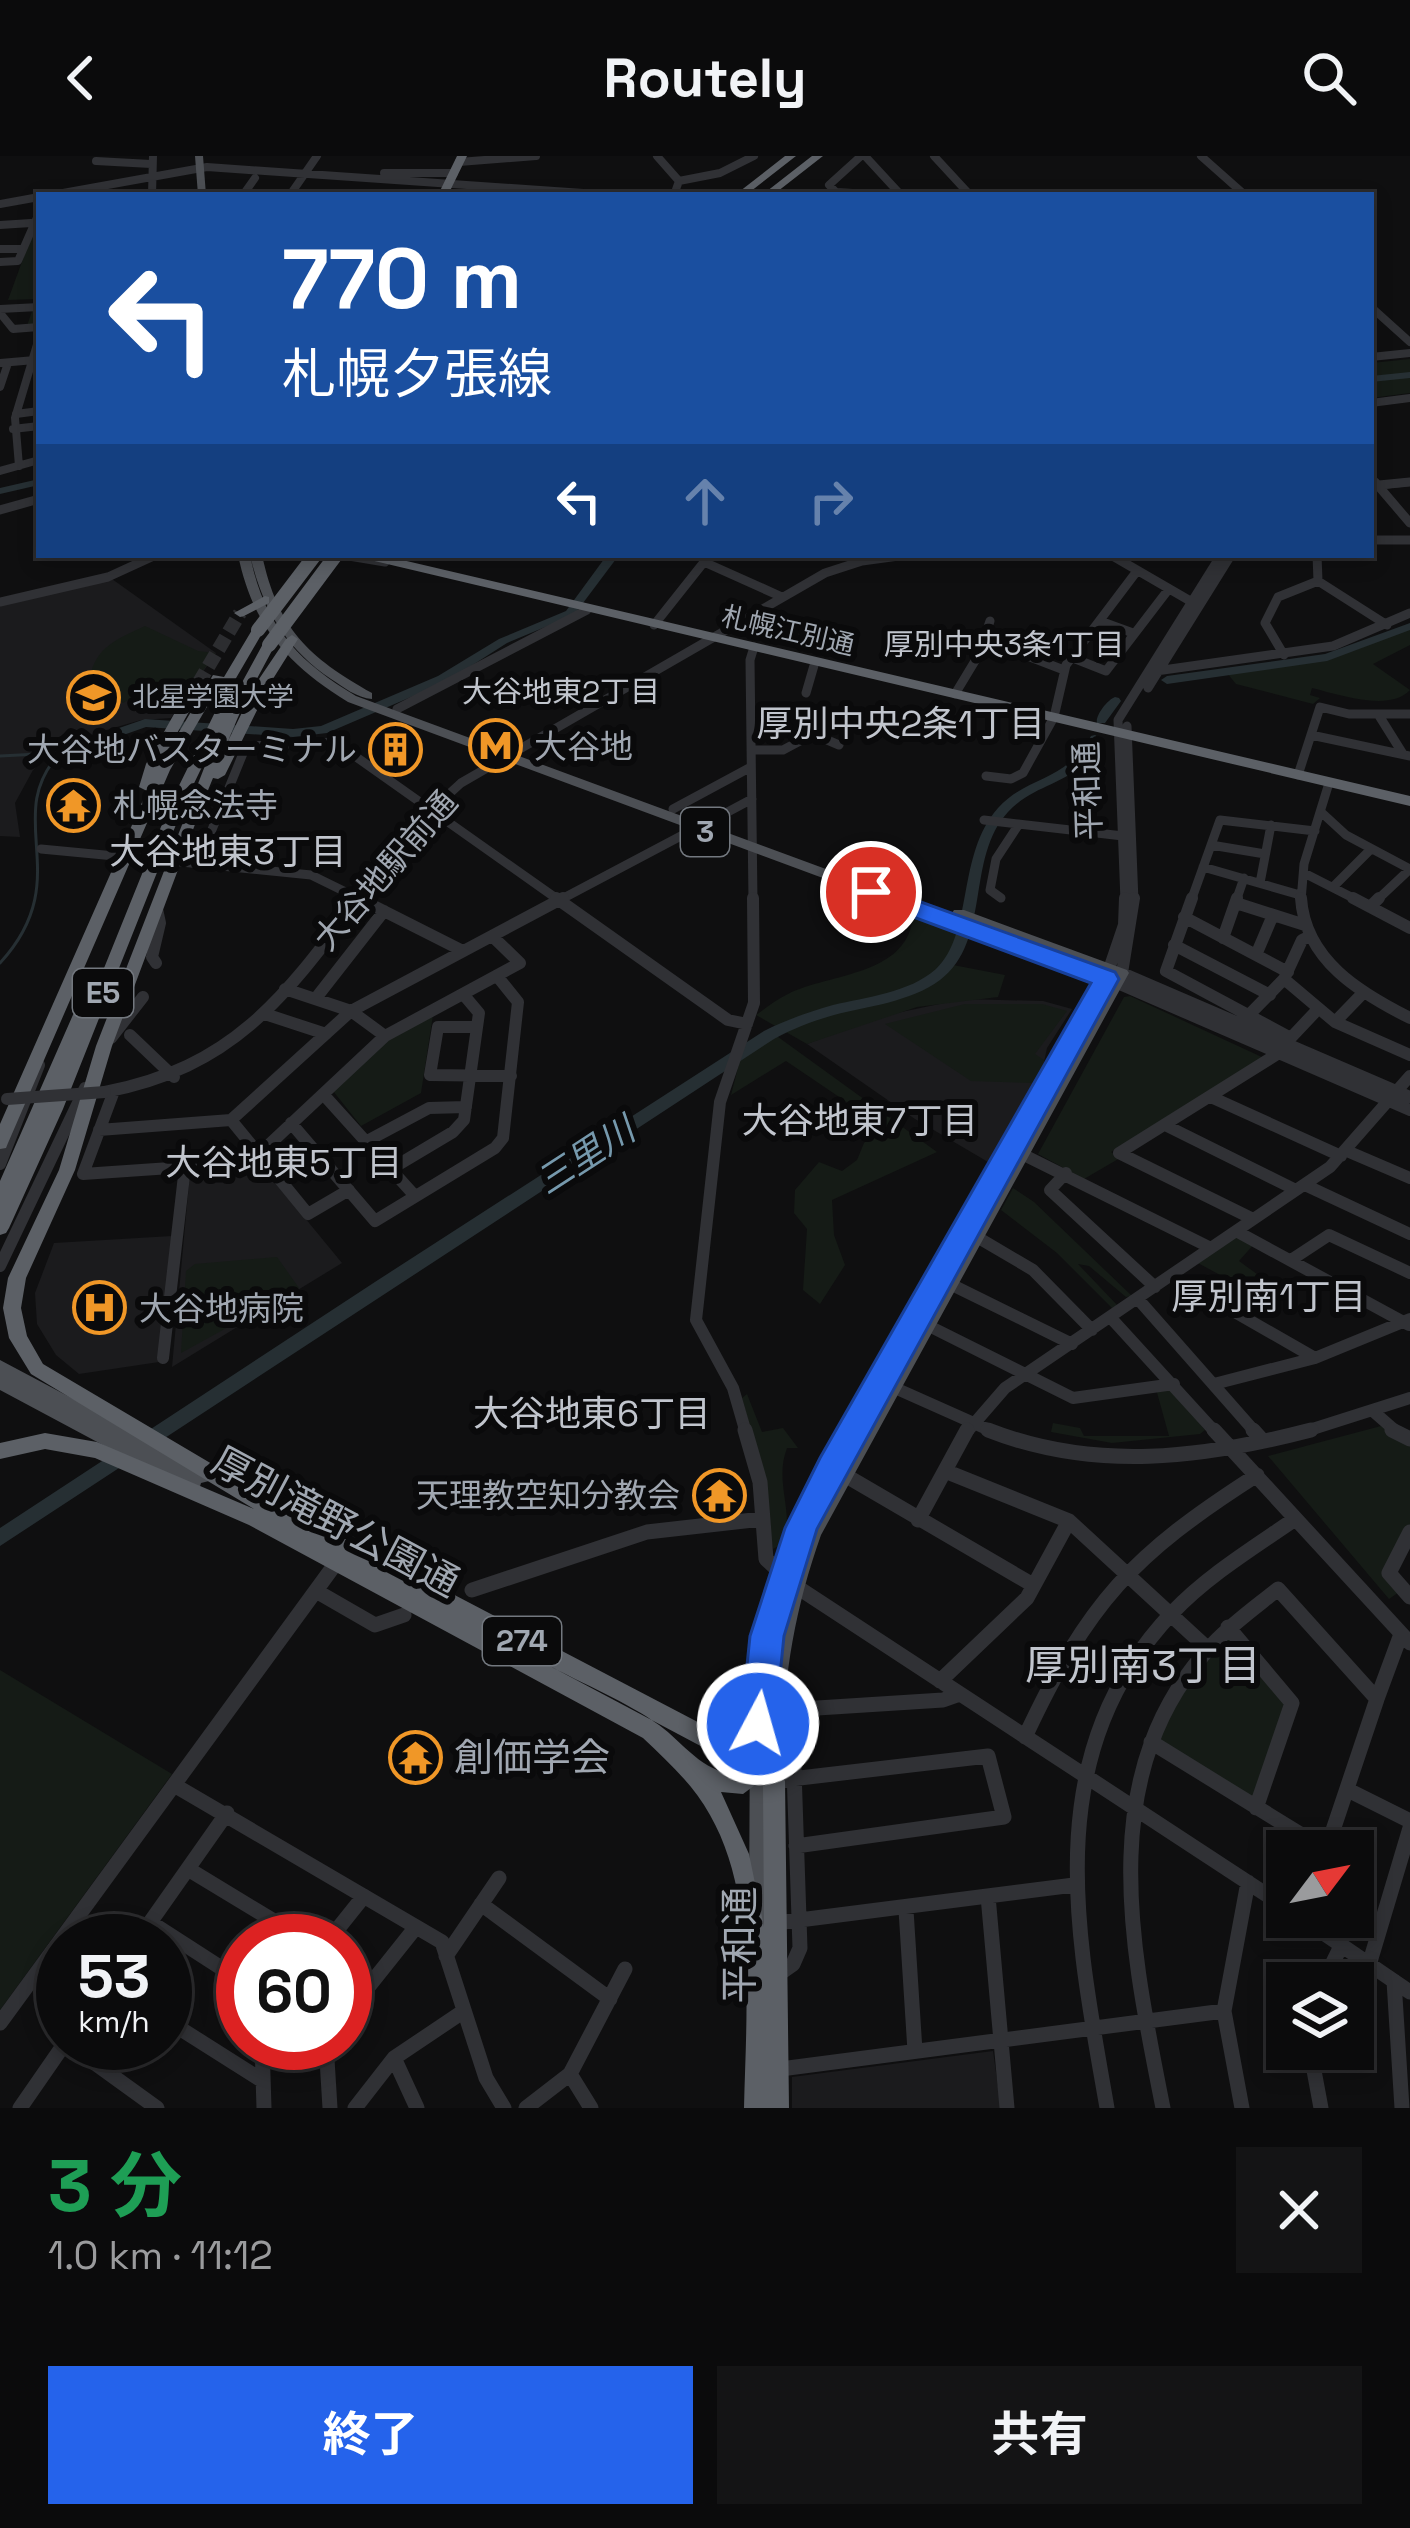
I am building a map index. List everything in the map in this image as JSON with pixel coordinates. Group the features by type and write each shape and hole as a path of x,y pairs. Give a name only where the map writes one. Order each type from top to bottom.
{"highway":[{"path":"751,192 793,156"},
{"path":"751,192 793,156"},
{"path":"771,192 818,156"},
{"name":"274","path":"261,1513 176,1470 117,1432 28,1359 14,1324 17,1278 67,1170 104,1046 157,909 168,861 233,728 304,558"},
{"name":"E5","path":"270,638 313,558"},
{"name":"E5","path":"0,1200 220,703 324,558"},
{"name":"274","path":"181,724 270,638 337,558"},
{"name":"札幌江別通","path":"374,558 1410,801"},
{"path":"240,613 260,603"},
{"name":"274","path":"0,1144 130,857 188,701"},
{"name":"E5","path":"0,1228 56,1108 194,755"},
{"path":"0,1313 17,1278"},
{"name":"274","path":"0,1451 45,1441 69,1443 176,1470"},
{"name":"厚別滝野公園通","path":"261,1513 336,1563 650,1731 682,1755 724,1814 742,1854 762,1975"},
{"name":"厚別滝野公園通","path":"261,1513 769,1769"},
{"name":"274","path":"682,1755 726,1784 743,1783 769,1769"},
{"name":"平和通","path":"769,1769 786,1922 762,1975 766,2070 777,2108"},
{"name":"平和通","path":"756,2108 766,2070"}],"main road":[{"path":"190,156 197,167"},
{"name":"3","path":"245,558 270,638 326,683 509,755 1114,976"},
{"name":"3","path":"256,558 260,603"},
{"name":"3","path":"509,755 673,809 702,825"},
{"path":"769,1769 783,1710 789,1580 886,1384 1114,976"},
{"path":"762,1975 761,1856 769,1769 767,1636 831,1468 927,1325 945,1281 977,1237 1019,1152"},
{"path":"0,1367 117,1432"},
{"path":"0,1382 49,1408 117,1432"}],"street":[{"path":"232,169 240,156"},
{"path":"245,192 271,156"},
{"path":"284,172 296,156"},
{"path":"292,192 317,156"},
{"path":"197,167 390,191 536,156"},
{"path":"657,156 679,181"},
{"path":"679,181 720,172 754,156"},
{"path":"848,192 829,185 863,156 898,192"},
{"path":"929,156 957,192"},
{"path":"929,156 967,192"},
{"path":"1201,156 1242,192"},
{"path":"87,189 97,159 152,160 152,192"},
{"path":"68,192 197,167 284,172 302,178 452,177 557,192"},
{"path":"452,177 492,192"},
{"path":"675,192 679,181"},
{"path":"0,204 36,198"},
{"path":"0,262 18,261 36,217"},
{"path":"0,238 2,225 31,223"},
{"path":"0,250 22,249"},
{"path":"0,311 35,308 26,328"},
{"path":"1374,310 1410,342"},
{"path":"0,311 13,329"},
{"path":"0,330 36,327"},
{"path":"1374,358 1410,353"},
{"path":"19,466 13,429 26,379 20,361"},
{"path":"0,387 20,361"},
{"path":"26,379 36,377"},
{"path":"1374,403 1410,398"},
{"path":"16,414 36,411"},
{"path":"13,429 36,426"},
{"path":"0,471 36,461"},
{"path":"1375,481 1410,482"},
{"path":"1375,481 1410,523"},
{"path":"0,510 36,501"},
{"path":"1374,540 1410,540"},
{"path":"0,602 108,577 151,558"},
{"path":"359,558 385,562"},
{"path":"833,558 840,567"},
{"name":"大谷地駅前通","path":"3,1100 110,1091 174,1077 234,1044 265,1014 436,803 509,755 782,597 840,567 890,558"},
{"path":"1116,558 1196,603"},
{"name":"平和通","path":"1196,603 1219,558"},
{"name":"平和通","path":"1114,976 1124,926 1126,836 1123,735 1118,721 1229,558"},
{"path":"1317,558 1318,581"},
{"path":"654,625 704,562 782,597"},
{"path":"986,776 1011,779 1023,773 1054,717 1064,670 1138,571"},
{"path":"1318,581 1387,625"},
{"path":"1284,656 1265,623 1278,597 1318,581"},
{"path":"1073,658 1106,671 1168,590"},
{"path":"383,707 452,684 578,608"},
{"path":"1154,670 1334,646 1410,613"},
{"path":"955,694 985,640 990,621"},
{"path":"1100,621 1133,633"},
{"path":"985,640 1064,670"},
{"path":"754,647 754,1003 720,1102 696,1320 733,1388 760,1482 766,1558 789,1580 1266,1894"},
{"path":"806,693 815,662"},
{"path":"1298,775 1320,707 1410,714"},
{"path":"1378,714 1407,755"},
{"path":"752,750 783,750 813,734 839,745"},
{"path":"1311,735 1407,755"},
{"path":"198,865 251,743 333,741 436,803 569,896 728,1020 747,1024"},
{"path":"673,809 752,767"},
{"path":"1329,782 1300,896 1307,931 1335,969 1363,992 1410,1018"},
{"path":"99,1130 231,1120 351,1011 752,799"},
{"path":"1321,812 1346,835 1410,869 1370,907"},
{"path":"986,820 1126,836"},
{"path":"1285,1045 1166,970 1220,820 1315,831"},
{"path":"1000,898 990,890 996,859 1012,823"},
{"path":"1260,883 1271,825"},
{"path":"1210,845 1265,854"},
{"path":"41,849 130,857"},
{"path":"1333,887 1371,849"},
{"path":"168,861 310,875 463,952"},
{"path":"1203,867 1300,896"},
{"path":"1304,873 1410,928"},
{"path":"1223,938 1244,878"},
{"path":"1235,903 1307,931"},
{"path":"156,963 152,957 160,922 157,909"},
{"path":"316,998 384,911"},
{"path":"1256,955 1273,915"},
{"path":"1184,917 1286,975 1335,1022 1410,1055"},
{"path":"1244,1020 1286,975 1307,931"},
{"path":"110,1091 83,1174 185,1167 258,1155 385,1036 520,964 492,936"},
{"path":"1174,945 1270,995"},
{"path":"291,1123 375,1221 495,1148 502,1138 518,1002 497,976"},
{"path":"1114,976 1244,1020"},
{"path":"1114,976 1285,1045 1392,1096 1410,1110"},
{"path":"285,989 351,1011 385,1036"},
{"path":"1335,1022 1363,992"},
{"path":"391,1168 454,1132 466,1107 478,1012 463,994"},
{"path":"0,1266 104,1046 143,997"},
{"path":"1253,1220 1119,1153 1285,1045 1318,1009"},
{"path":"265,1014 326,1034"},
{"path":"476,1027 438,1027 430,1075 511,1076"},
{"path":"130,1035 174,1077"},
{"path":"0,1164 31,1095 39,1062"},
{"path":"918,1520 971,1423 1005,1388 1300,1187 1344,1153 1410,1076"},
{"path":"323,1094 415,1196"},
{"path":"1392,1096 1410,1097"},
{"path":"1211,1097 1410,1178"},
{"path":"367,1141 429,1108 466,1107"},
{"path":"231,1120 308,1214 349,1190"},
{"path":"1165,1125 1410,1234"},
{"path":"1019,1152 1211,1249"},
{"path":"164,1358 185,1167"},
{"path":"1066,1173 1050,1190 1155,1287"},
{"path":"1236,1232 1408,1322"},
{"path":"1291,1261 1329,1234 1410,1273"},
{"path":"977,1237 1033,1270 1092,1330"},
{"path":"1172,1276 1315,1358"},
{"path":"945,1281 1072,1344"},
{"path":"1123,1309 1174,1384 1406,1639 1377,1699 1334,1830"},
{"path":"1123,1309 1214,1384 1256,1441"},
{"path":"1214,1384 1315,1358 1408,1322"},
{"path":"927,1325 1073,1398 1174,1384"},
{"path":"886,1384 971,1423 1057,1451 1100,1457 1231,1446 1410,1399"},
{"path":"0,1392 49,1408"},
{"path":"1374,1412 1385,1426 1410,1439"},
{"path":"945,1471 1069,1521 1208,1648"},
{"path":"843,1474 1033,1585"},
{"path":"1025,1737 1058,1661 1096,1601 1124,1570 1257,1475"},
{"path":"472,1590 647,1532 762,1519"},
{"path":"1107,2108 1074,1886 1086,1775 1108,1709 1147,1642 1211,1576 1295,1519"},
{"path":"940,1681 1027,1598 1069,1521"},
{"path":"1410,1532 1389,1573 1410,1597"},
{"path":"84,1914 336,1563"},
{"path":"1162,2108 1131,1943 1125,1866 1131,1806 1151,1742 1180,1682 1228,1627 1278,1589 1377,1699"},
{"path":"316,1591 375,1625 404,1615"},
{"path":"1228,1627 1292,1703 1256,1808"},
{"path":"960,1694 944,1700 783,1710 769,1769 796,1846 786,1922 1074,1886"},
{"path":"1151,1742 1292,1830"},
{"path":"769,1769 988,1756 1004,1817 796,1846"},
{"path":"174,1785 442,1942 487,2078 504,2108"},
{"path":"1348,1790 1410,1824 1370,1962"},
{"path":"156,1914 227,1814"},
{"path":"188,1869 262,1914"},
{"path":"446,1956 499,1879"},
{"path":"1242,2108 1224,2011 1248,1882"},
{"path":"350,1914 364,1896"},
{"path":"988,1896 1006,2108"},
{"path":"482,1904 610,1999"},
{"path":"907,1910 915,2051"},
{"path":"372,1982 416,1927"},
{"path":"1330,1938 1365,1962"},
{"path":"1333,1962 1341,1946"},
{"path":"1374,1968 1402,1987 1402,2108"},
{"path":"526,2108 570,2074 625,1970"},
{"path":"0,2023 36,1979"},
{"path":"355,2108 394,2058 464,2011"},
{"path":"766,2070 1224,2011"},
{"path":"192,2036 263,2081"},
{"path":"394,2058 417,2108"},
{"path":"23,2107 48,2070"},
{"path":"104,2070 157,2108"},
{"path":"263,2070 264,2108"},
{"path":"328,2070 330,2108"},
{"path":"1314,2070 1321,2108"},
{"path":"570,2074 591,2108"}],"shaded area":[{"path":"36,223 36,299 8,300"},
{"path":"36,299 36,326 27,326"},
{"path":"1410,359 1410,393 1374,398 1374,363"},
{"name":"北星学園大学","path":"112,579 216,653 171,718 141,720 96,733 51,754 33,770 15,803 20,837 0,836 0,605"},
{"path":"145,626 198,651 215,653 193,680 151,688 123,703 90,677 103,651"},
{"path":"1410,628 1410,645 1373,664 1410,690 1390,700 1364,700 1312,688 1310,695 1320,698 1313,704 1236,684 1227,673 1353,651"},
{"path":"913,912 961,927 953,965 1005,975 998,997 917,1007 807,1044 756,1015 788,994 884,961 909,933"},
{"path":"1124,997 1264,1058 1111,1152 1120,1158 1084,1179 1038,1154"},
{"path":"963,999 1043,1001 1072,1009 1047,1048 1041,1076 988,1162 915,1119 807,1044 873,1018"},
{"path":"965,1004 1042,1004 1067,1011 1035,1054 1044,1060 1036,1083 971,1081 885,1024"},
{"path":"433,1015 421,1093 361,1126 333,1091 390,1038"},
{"path":"774,1034 937,1152 832,1200 834,1235 845,1265 820,1304 803,1290 807,1229 794,1213 795,1190 819,1162 842,1171 857,1160 864,1143 882,1126 786,1061 731,1095 741,1056"},
{"path":"258,1161 342,1263 172,1367 190,1173"},
{"path":"1013,1188 1034,1202 1132,1296 1126,1297 1089,1266 1078,1264 1118,1306 1115,1311 1057,1253 1001,1210"},
{"path":"1238,1234 1255,1243 1239,1261 1261,1277 1248,1290 1196,1262"},
{"name":"大谷地病院","path":"172,1236 159,1362 79,1374 56,1355 37,1324 35,1293 54,1243"},
{"path":"277,1257 299,1288 181,1353 186,1271 195,1264"},
{"path":"1173,1388 1205,1430 1200,1434 1112,1443 1051,1432 1053,1423 1080,1428 1084,1436 1169,1436 1156,1389"},
{"path":"747,1394 762,1432 783,1428 798,1448 787,1448 784,1460 786,1531 784,1543 773,1549 742,1398"},
{"path":"1381,1426 1410,1440 1410,1530 1387,1573 1402,1590 1389,1599 1268,1456"},
{"path":"1228,1627 1292,1703 1256,1808 1151,1742"},
{"path":"0,1670 172,1774 70,1914 36,1914 36,1961 0,2010"},
{"path":"993,2051 1001,2108 792,2108 792,2077"}],"waterway":[{"path":"1374,379 1410,375"},
{"path":"0,491 36,483"},
{"path":"60,753 145,723 293,733 323,730 442,679 503,641 570,613 611,558"},
{"name":"三里川","path":"1167,680 1327,657 1410,626"},
{"name":"三里川","path":"1101,720 1115,701"},
{"name":"三里川","path":"0,1538 769,1035 811,1016 903,993 939,974 961,940 974,873 989,829 1015,800 1079,763 1095,739"},
{"path":"0,756 58,753"},
{"path":"0,963 23,932 34,903 36,801 43,777 60,753"}],"tunnel":[{"path":"188,701 240,613"}],"place":[{"name":"北星学園大学","path":"93,697"},
{"name":"大谷地","path":"495,746"},
{"name":"大谷地バスターミナル","path":"396,749"},
{"name":"札幌念法寺","path":"74,805"},
{"name":"大谷地病院","path":"100,1308"},
{"name":"天理教空知分教会","path":"719,1495"},
{"name":"創価学会","path":"415,1757"}],"district":[{"name":"厚別中央3条1丁目","path":"1004,645"},
{"name":"大谷地東2丁目","path":"561,692"},
{"name":"厚別中央2条1丁目","path":"901,723"},
{"name":"大谷地東3丁目","path":"228,851"},
{"name":"大谷地東7丁目","path":"860,1120"},
{"name":"大谷地東5丁目","path":"284,1162"},
{"name":"厚別南1丁目","path":"1269,1296"},
{"name":"大谷地東6丁目","path":"592,1413"},
{"name":"厚別南3丁目","path":"1143,1665"}],"route":[{"path":"758,1724 767,1636 802,1528 831,1468 1106,979 871,892"}]}
